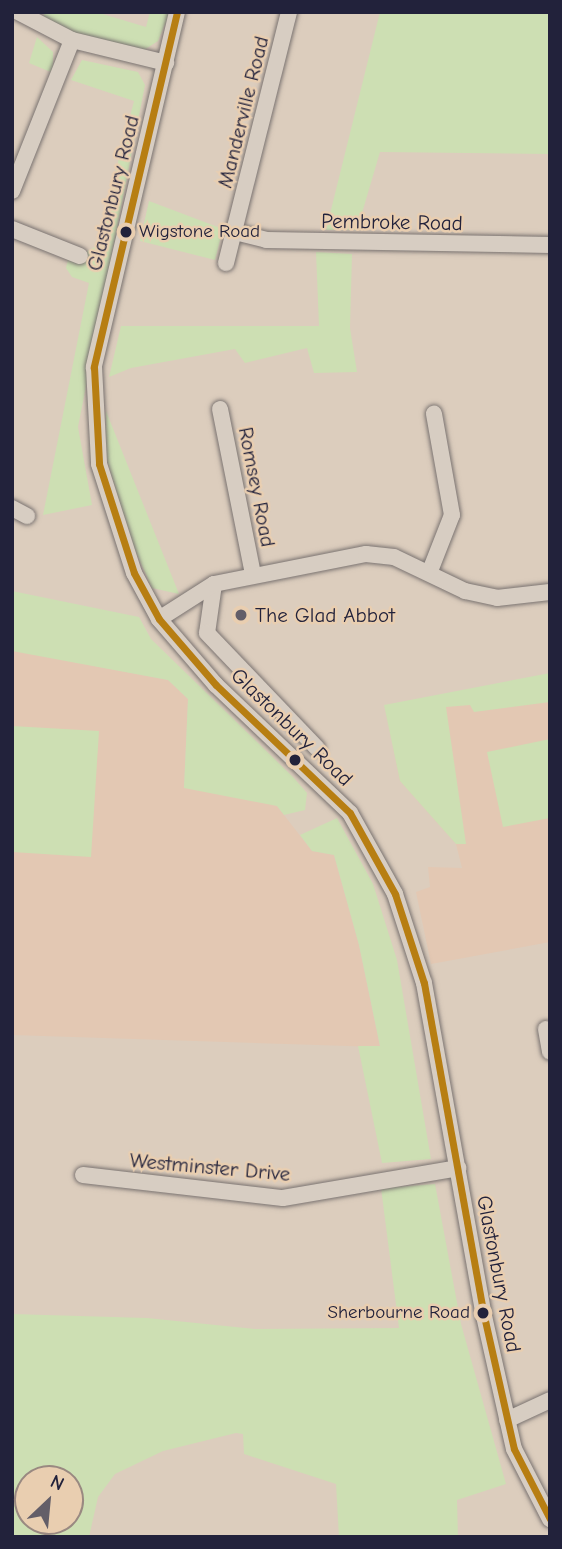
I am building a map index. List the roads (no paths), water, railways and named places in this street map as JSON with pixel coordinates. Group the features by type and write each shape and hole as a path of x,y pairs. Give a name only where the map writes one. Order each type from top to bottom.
{"street":[{"path":"18,12 72,40 166,63"},
{"name":"Glastonbury Road","path":"177,12 94,367 94,420 109,502 134,573 159,619 216,685 335,797 372,849 395,894 424,983 507,1420 526,1477 550,1519"},
{"name":"Manderville Road","path":"226,263 289,12"},
{"path":"12,191 72,40"},
{"path":"12,229 72,259"},
{"name":"Pembroke Road","path":"235,232 266,240 550,245"},
{"name":"Romsey Road","path":"220,409 253,574"},
{"path":"430,571 452,515 434,414"},
{"path":"159,619 214,584 253,574 366,554 394,557 430,571 465,591 497,598 550,592"},
{"path":"214,584 207,633 317,748"},
{"path":"546,1029 550,1052"},
{"name":"Westminster Drive","path":"83,1175 283,1198 458,1168"},
{"path":"507,1420 550,1400"}],"place":[{"name":"Wigstone Road","path":"126,232"},
{"name":"The Glad Abbot","path":"241,615"},
{"name":"Sherbourne Road","path":"483,1313"}]}
